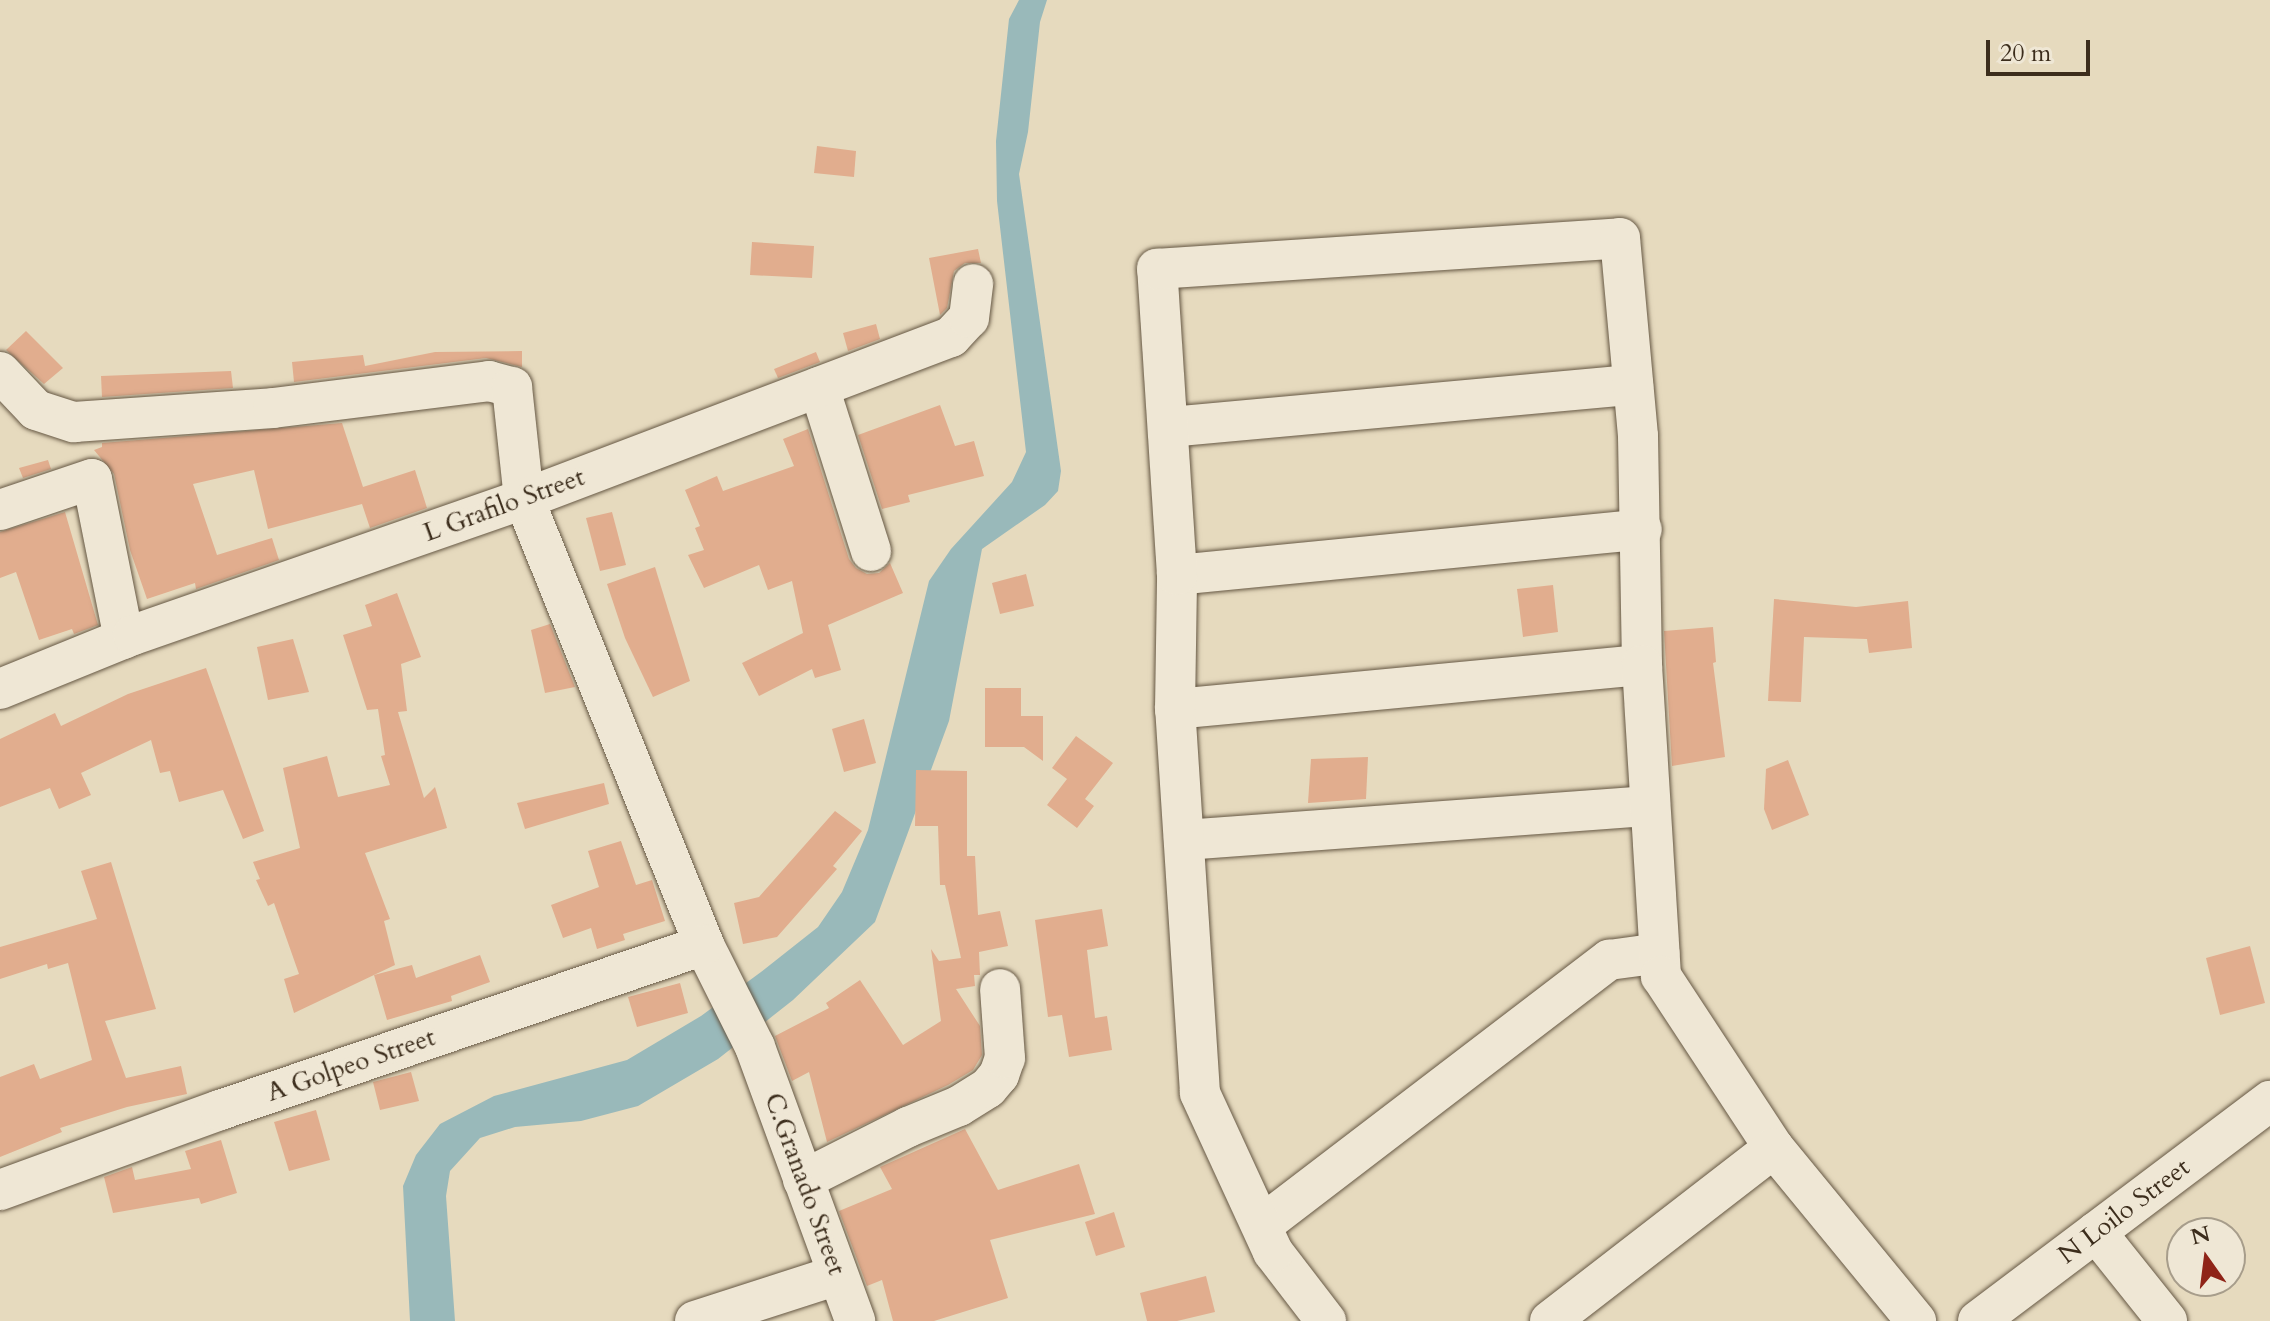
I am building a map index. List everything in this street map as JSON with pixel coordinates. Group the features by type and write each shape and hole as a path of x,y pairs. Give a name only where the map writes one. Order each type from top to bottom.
{"street":[{"path":"1326,1321 1273,1252 1200,1093 1175,709 1177,575 1157,269 1620,238 1642,529 1642,665 1661,976 1774,1148 1916,1321"},
{"name":"L Grafilo Street","path":"1,681 524,499 951,337 969,318 973,284"},
{"path":"0,372 36,410 74,422 92,479 124,639"},
{"name":"C.Granado Street","path":"74,422 273,408 489,381 512,387 524,499 704,945 755,1047 855,1321"},
{"path":"1169,427 1633,385"},
{"path":"819,387 871,551"},
{"path":"0,510 92,479"},
{"path":"1177,575 1642,529"},
{"path":"1175,709 1642,665"},
{"path":"1184,840 1650,806"},
{"name":"A Golpeo Street","path":"0,1190 220,1110 704,945"},
{"path":"1262,1225 1609,960 1660,953"},
{"path":"803,1180 908,1127 959,1106 988,1088 999,1075 1005,1058 1000,989"},
{"name":"N Loilo Street","path":"1978,1321 2270,1101"},
{"path":"1550,1321 1774,1148"},
{"path":"2096,1232 2167,1321"},
{"path":"695,1321 837,1275"}],"water":[{"path":"1019,0 1047,0 1040,22 1028,132 1019,174 1061,471 1058,491 1045,505 982,549 949,721 875,922 793,1000 718,1059 638,1106 581,1121 515,1127 480,1138 450,1171 446,1196 455,1321 410,1321 403,1186 416,1155 440,1124 494,1096 627,1060 701,1016 761,972 818,927 842,892 868,830 929,581 951,549 1012,482 1026,452 997,201 996,141 1009,19"}],"building":[{"path":"817,146 856,151 854,177 814,173"},
{"path":"752,242 814,246 812,278 750,275"},
{"path":"978,249 981,263 965,263 954,271 947,308 940,315 929,258"},
{"path":"876,324 880,339 848,351 843,333"},
{"path":"26,331 63,368 44,384 6,350"},
{"path":"522,351 522,367 486,358 294,382 292,362 363,355 365,366 435,352"},
{"path":"816,352 820,362 778,378 774,369"},
{"path":"231,371 233,388 102,397 101,376"},
{"path":"940,405 955,446 974,441 984,476 908,495 910,502 882,509 858,435"},
{"path":"342,423 363,487 415,470 427,508 370,528 362,504 268,529 254,470 193,484 217,555 272,538 279,560 196,589 195,583 147,599 130,550 114,474 94,450 102,447 102,443"},
{"path":"808,429 849,559 856,568 867,574 879,573 890,563 903,593 828,625 841,670 815,678 812,669 759,696 742,663 803,633 792,581 768,590 759,565 704,588 688,555 704,550 695,528 700,526 685,490 717,476 723,491 794,466 783,439"},
{"path":"48,460 51,469 23,478 19,468"},
{"path":"65,512 98,625 74,634 72,629 39,640 16,572 0,578 0,532"},
{"path":"612,512 626,565 600,571 586,518"},
{"path":"655,567 690,681 653,697 625,638 607,584"},
{"path":"1026,574 1034,606 1000,614 992,583"},
{"path":"1553,585 1558,632 1523,637 1517,589"},
{"path":"397,593 421,657 401,664 407,711 398,712 424,798 435,787 447,828 365,853 390,919 384,921 395,965 294,1013 284,979 299,974 274,903 268,906 256,880 260,879 253,862 300,848 283,768 327,756 338,797 390,785 381,756 385,755 378,709 367,710 343,635 372,626 365,605"},
{"path":"1774,599 1856,607 1908,601 1912,648 1869,653 1867,639 1804,637 1801,702 1768,701"},
{"path":"550,624 575,687 545,693 531,630"},
{"path":"1713,627 1716,662 1713,663 1725,757 1672,766 1664,631"},
{"path":"293,639 309,692 268,700 257,647"},
{"path":"206,668 264,831 243,839 223,790 179,802 170,771 160,773 151,740 81,773 91,795 59,809 50,788 0,807 0,739 55,713 61,726 128,694"},
{"path":"985,688 1021,688 1021,716 1043,716 1043,761 1024,747 985,747"},
{"path":"864,719 876,763 844,772 832,729"},
{"path":"1076,736 1113,763 1085,799 1094,806 1077,828 1047,805 1067,779 1052,768"},
{"path":"1368,757 1366,799 1308,803 1311,759"},
{"path":"1788,760 1809,815 1772,830 1764,809 1766,769"},
{"path":"916,770 967,771 967,856 975,856 978,915 1000,911 1008,946 979,952 980,975 974,975 975,986 956,989 980,1026 982,1055 973,1070 948,1085 827,1142 809,1072 792,1081 775,1036 829,1008 826,1003 860,980 903,1045 941,1021 931,949 939,961 961,958 945,885 940,885 938,826 915,826"},
{"path":"604,783 609,804 525,829 517,803"},
{"path":"835,811 862,831 833,866 837,869 777,937 743,944 734,903 759,897"},
{"path":"621,841 636,885 652,880 665,921 623,934 625,940 597,949 591,928 563,938 551,905 599,887 588,851"},
{"path":"111,862 156,1009 105,1021 126,1078 181,1066 187,1094 127,1107 60,1128 62,1132 0,1157 0,1077 34,1064 40,1079 92,1060 68,963 48,969 47,964 0,979 0,947 97,919 81,871"},
{"path":"1102,909 1108,946 1087,950 1095,1018 1107,1016 1112,1050 1069,1057 1062,1015 1048,1017 1035,920"},
{"path":"2250,946 2265,1003 2220,1015 2206,958"},
{"path":"480,955 490,982 451,996 452,1001 387,1020 374,975 412,965 416,978"},
{"path":"680,983 688,1013 637,1027 628,997"},
{"path":"411,1072 419,1101 380,1110 373,1082"},
{"path":"316,1110 330,1160 289,1171 274,1122"},
{"path":"965,1129 998,1190 1079,1164 1095,1214 990,1240 1008,1298 934,1321 893,1321 882,1280 867,1286 839,1211 892,1189 880,1167"},
{"path":"221,1140 237,1193 201,1204 199,1198 113,1213 104,1177 132,1167 135,1180 191,1169 185,1151"},
{"path":"1114,1212 1125,1247 1096,1256 1085,1222"},
{"path":"1206,1276 1215,1312 1177,1321 1147,1321 1140,1293"}]}
